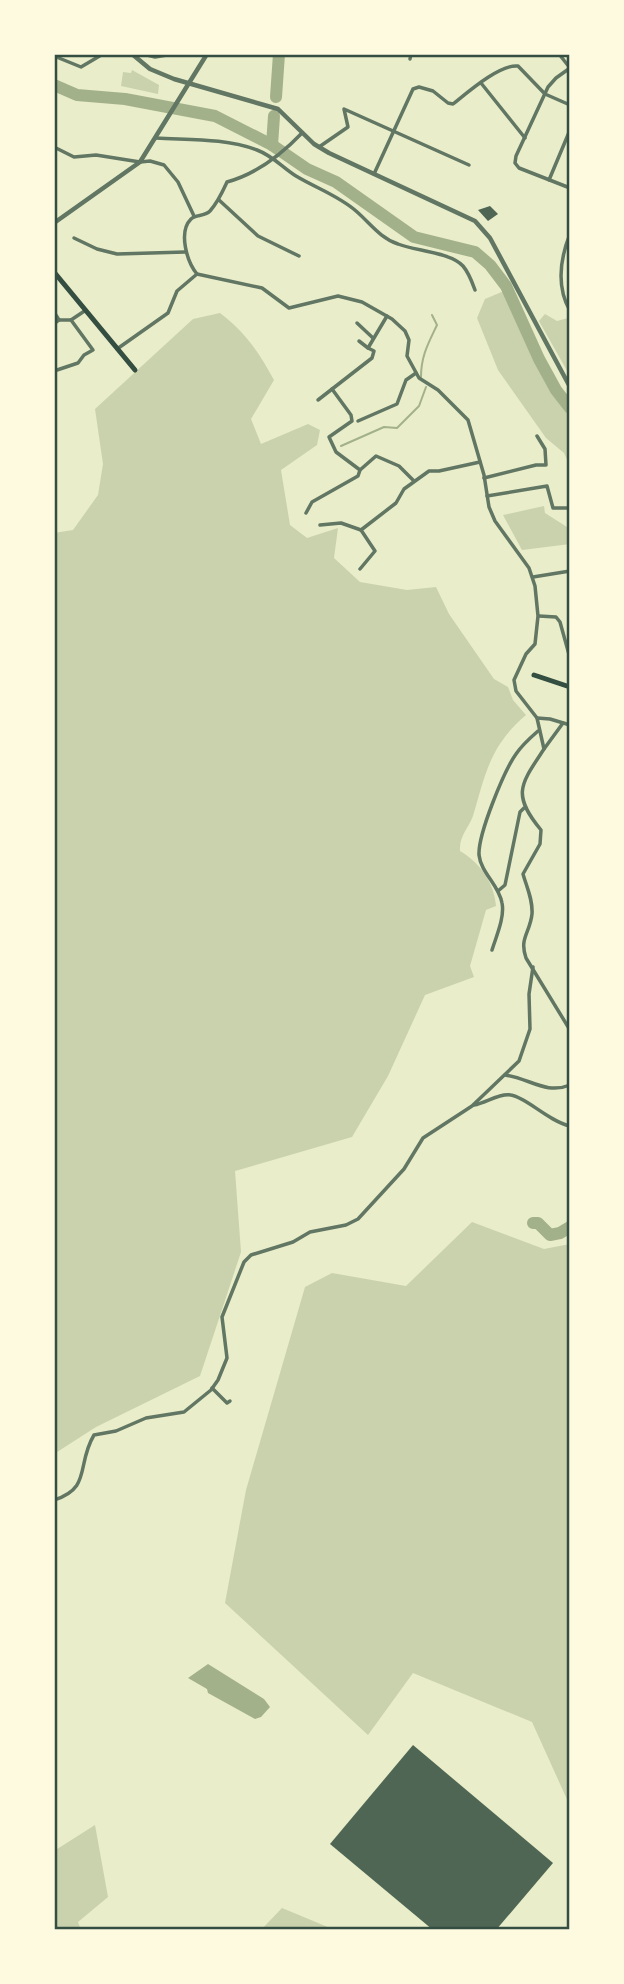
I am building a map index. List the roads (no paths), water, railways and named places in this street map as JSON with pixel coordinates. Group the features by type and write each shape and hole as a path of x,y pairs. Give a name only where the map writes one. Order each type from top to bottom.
{"main road":[{"path":"54,272 135,370"},
{"path":"534,675 570,687"}],"street":[{"path":"54,56 81,67 103,54"},
{"path":"132,54 150,69 278,109 318,147 481,226 570,387"},
{"path":"144,54 155,57 173,54"},
{"path":"54,223 140,162 207,54"},
{"path":"559,54 570,68 556,78 545,94 516,156 516,163 519,168 570,188"},
{"path":"374,174 414,89 419,87 433,91 453,104 513,64 518,65 545,94 570,105"},
{"path":"481,83 524,138"},
{"path":"318,147 348,127 344,109 469,165"},
{"path":"549,180 570,130"},
{"path":"302,133 275,157 247,176 227,182 219,200 208,213 194,216 186,226 185,252 198,274 262,288 289,308 338,296 362,302 387,316 405,331 409,340 407,356 419,378 438,390 468,420 495,521 527,564 533,577 538,616 535,644 526,654 514,680 516,691 537,718 544,749"},
{"path":"158,135 247,147 275,157 279,164 296,176 348,205 382,236 398,245 458,262 464,267 475,290"},
{"path":"54,148 74,157 96,155 164,165 178,182 194,216"},
{"path":"219,200 258,236 299,256"},
{"path":"570,234 561,264 561,283 570,311"},
{"path":"74,237 97,249 117,254 185,252"},
{"path":"117,349 168,313 177,291 198,274"},
{"path":"54,324 59,320 71,320 86,310"},
{"path":"54,312 59,320"},
{"path":"368,348 387,316"},
{"path":"54,371 78,363 84,355 93,350 71,320"},
{"path":"357,323 373,338"},
{"path":"318,400 372,358 374,351 359,341"},
{"path":"358,421 397,404 407,380 416,373"},
{"path":"332,388 351,415 352,421 329,437 336,452 360,470"},
{"path":"484,478 517,468 547,465 545,449 537,436"},
{"path":"306,513 312,502 358,476 360,470 376,456 399,466 414,481"},
{"path":"361,530 396,503 404,489 429,471 480,462"},
{"path":"487,496 547,486 552,508 570,508"},
{"path":"54,518 54,524"},
{"path":"320,525 341,523 361,530 375,551 360,569"},
{"path":"533,577 570,572"},
{"path":"538,616 556,617 560,622 570,658"},
{"path":"537,718 570,725"},
{"path":"563,723 524,780 524,808 541,830 540,844 523,874 532,902 532,916 522,946 526,958 570,1030"},
{"path":"492,950 502,911 498,891 483,867 479,854 502,779 517,751 538,731"},
{"path":"498,891 505,885 520,812 524,808"},
{"path":"54,1500 71,1494 78,1487 86,1448 94,1435 117,1431 146,1418 184,1412 212,1388 227,1358 222,1317 244,1262 251,1255 293,1242 310,1232 346,1225 358,1219 404,1169 423,1138 472,1106 519,1061 528,1039 529,994 533,967"},
{"path":"504,1075 518,1077 552,1090 570,1085"},
{"path":"472,1106 509,1094 520,1097 549,1118 570,1126"},
{"path":"212,1388 227,1403 230,1401"}],"waterway":[{"path":"276,97 279,54"},
{"path":"54,85 77,95 125,99 215,116 272,145 307,169 336,182 414,237 475,252 490,265 506,286 539,359 556,390 570,408"},
{"path":"272,145 274,116"},
{"path":"421,377 424,356 437,325 432,315"},
{"path":"341,446 384,427 397,428 419,406 426,387"},
{"path":"533,1223 538,1223 550,1235 570,1227"}]}
